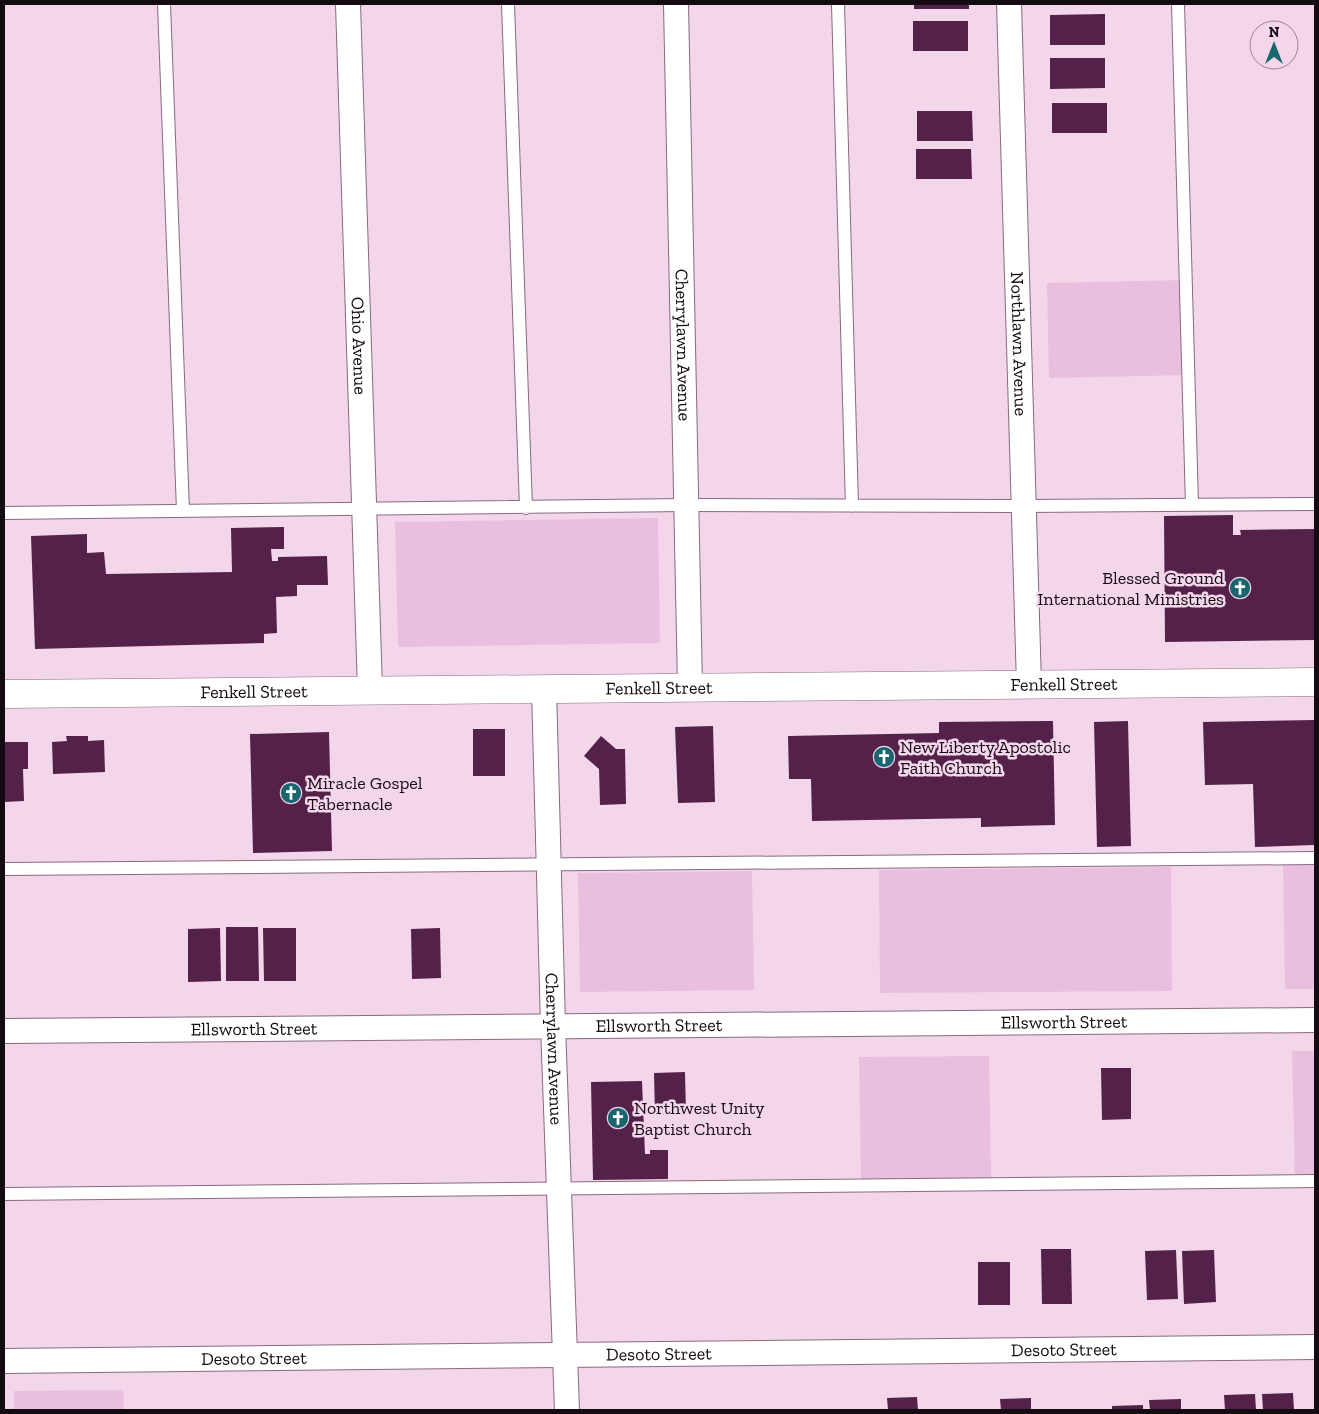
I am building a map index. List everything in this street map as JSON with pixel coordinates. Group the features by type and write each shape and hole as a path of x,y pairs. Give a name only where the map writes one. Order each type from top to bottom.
{"street":[{"name":"Ohio Avenue","path":"348,4 370,690"},
{"name":"Cherrylawn Avenue","path":"676,4 690,687"},
{"name":"Northlawn Avenue","path":"1009,4 1029,685"},
{"path":"4,680 4,694"},
{"name":"Fenkell Street","path":"4,694 1315,682"},
{"name":"Cherrylawn Avenue","path":"544,688 566,1410"},
{"name":"Ellsworth Street","path":"4,1032 1315,1020"},
{"name":"Desoto Street","path":"4,1361 1315,1347"}],"lane":[{"path":"164,4 183,511"},
{"path":"508,4 526,508"},
{"path":"838,4 852,506"},
{"path":"1178,4 1192,505"},
{"path":"4,513 686,506 1315,504"},
{"path":"4,869 1315,858"},
{"path":"4,1194 1315,1181"}],"shaded area":[{"path":"1186,280 1188,375 1049,378 1047,283"},
{"path":"658,518 660,643 398,647 395,522"},
{"path":"1283,864 1315,864 1315,989 1285,989"},
{"path":"1171,867 1172,991 880,993 879,870"},
{"path":"752,871 754,990 580,992 578,873"},
{"path":"1292,1051 1315,1051 1315,1175 1295,1176"},
{"path":"989,1056 991,1178 861,1180 859,1057"},
{"path":"123,1390 124,1410 14,1410 14,1391"}],"building":[{"path":"914,4 969,4 969,9 914,9"},
{"path":"1105,14 1105,45 1050,45 1050,15"},
{"path":"913,21 968,21 968,51 913,51"},
{"path":"1050,58 1105,58 1105,88 1050,89"},
{"path":"1052,103 1107,103 1107,133 1052,133"},
{"path":"917,111 972,111 973,141 917,141"},
{"path":"916,149 971,149 972,179 916,179"},
{"name":"Blessed Ground International Ministries","path":"1233,515 1233,535 1241,535 1240,530 1315,529 1315,640 1165,642 1164,516"},
{"path":"284,527 284,549 271,549 272,561 278,561 278,557 327,556 328,585 297,585 297,596 276,597 277,633 264,634 264,643 35,649 31,536 87,534 87,553 104,552 106,574 232,572 231,528"},
{"path":"1315,720 1315,845 1255,847 1253,784 1205,785 1203,722"},
{"name":"New Liberty Apostolic Faith Church","path":"1053,721 1055,825 981,827 981,818 812,821 811,779 789,779 788,736 939,733 939,722"},
{"path":"1128,721 1131,846 1097,847 1094,722"},
{"path":"713,726 715,802 678,803 675,727"},
{"path":"473,729 505,729 505,776 473,776"},
{"name":"Miracle Gospel Tabernacle","path":"329,732 332,851 253,853 250,734"},
{"path":"66,736 88,736 88,741 104,740 105,772 53,774 52,742 67,741"},
{"path":"601,736 616,749 625,749 626,804 600,805 599,769 584,756"},
{"path":"4,742 28,742 28,769 23,769 24,801 4,802"},
{"path":"226,927 258,927 259,981 226,981"},
{"path":"220,928 221,981 188,982 188,929"},
{"path":"263,928 296,928 296,981 264,981"},
{"path":"440,928 441,978 412,979 411,929"},
{"path":"1101,1068 1131,1068 1131,1119 1102,1120"},
{"path":"685,1072 686,1114 655,1115 654,1073"},
{"name":"Northwest Unity Baptist Church","path":"642,1081 645,1154 650,1154 650,1150 668,1150 668,1179 593,1180 591,1082"},
{"path":"1041,1249 1071,1249 1072,1304 1042,1304"},
{"path":"1176,1250 1178,1299 1147,1300 1145,1251"},
{"path":"1214,1250 1216,1302 1184,1304 1182,1251"},
{"path":"978,1262 1010,1262 1010,1305 978,1305"},
{"path":"1293,1393 1294,1410 1263,1410 1262,1394"},
{"path":"1255,1394 1256,1410 1225,1410 1224,1395"},
{"path":"917,1397 918,1410 888,1410 887,1398"},
{"path":"1031,1398 1031,1410 1001,1410 1000,1399"},
{"path":"1181,1399 1181,1410 1150,1410 1149,1400"},
{"path":"1143,1405 1143,1410 1112,1410 1112,1406"}],"place":[{"name":"Blessed Ground International Ministries","path":"1240,588"},
{"name":"New Liberty Apostolic Faith Church","path":"884,757"},
{"name":"Miracle Gospel Tabernacle","path":"291,793"},
{"name":"Northwest Unity Baptist Church","path":"618,1118"}]}
